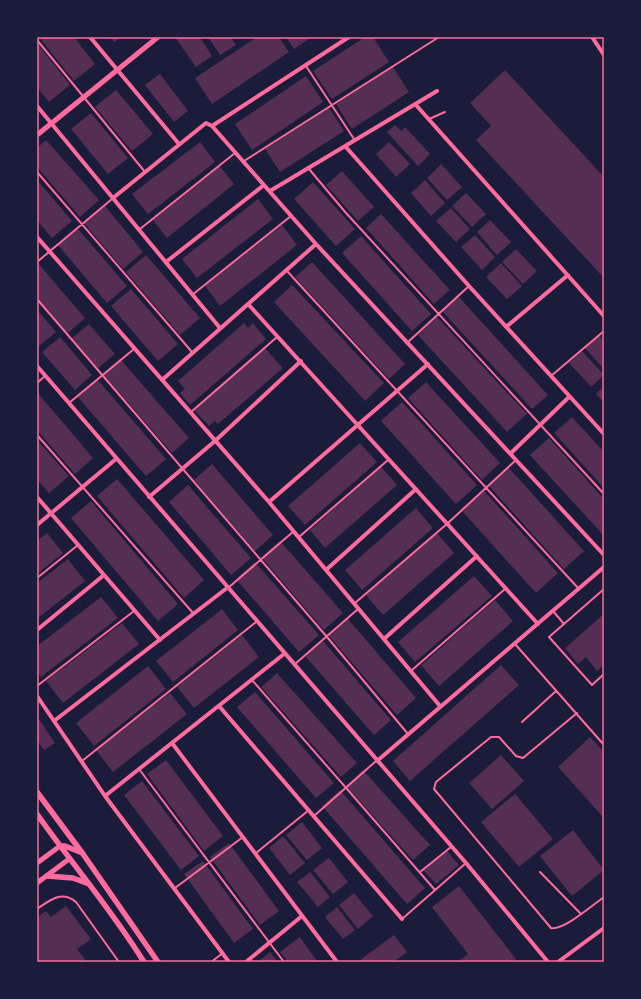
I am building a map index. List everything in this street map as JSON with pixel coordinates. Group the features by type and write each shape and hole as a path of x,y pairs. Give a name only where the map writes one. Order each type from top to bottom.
{"main road":[{"path":"37,792 71,837 158,962"},
{"path":"37,814 69,859 91,885 144,962"},
{"path":"69,859 72,848 71,837"},
{"path":"60,846 72,848 83,854"},
{"path":"47,876 73,878 91,885"}],"street":[{"path":"90,37 179,144"},
{"path":"37,135 158,37"},
{"path":"212,126 349,37"},
{"path":"592,37 604,56"},
{"path":"270,191 416,105 437,91"},
{"path":"416,105 604,316"},
{"path":"37,106 220,328"},
{"path":"113,198 206,122 212,126 316,244 604,555"},
{"path":"345,146 469,286 604,434"},
{"path":"166,262 264,185"},
{"path":"37,237 294,531 412,670 440,706"},
{"path":"162,380 316,244"},
{"path":"506,327 568,275"},
{"path":"248,304 538,624"},
{"path":"149,497 215,441 301,362"},
{"path":"269,502 359,426 428,364"},
{"path":"37,366 256,622 466,863 548,962"},
{"path":"511,453 569,397"},
{"path":"37,525 116,459"},
{"path":"326,570 416,489"},
{"path":"37,498 160,640"},
{"path":"385,638 477,556"},
{"path":"377,761 604,567"},
{"path":"37,630 104,575"},
{"path":"54,721 227,588"},
{"path":"105,796 284,654"},
{"path":"37,696 105,796 229,962"},
{"path":"219,706 402,919"},
{"path":"172,743 337,962"},
{"path":"37,863 60,846"},
{"path":"37,883 69,859"},
{"path":"246,962 302,916"},
{"path":"558,962 604,928"}],"lane":[{"path":"244,162 439,37"},
{"path":"37,40 145,172"},
{"path":"305,65 355,140"},
{"path":"428,119 445,112"},
{"path":"139,229 236,152"},
{"path":"308,168 346,213 604,494"},
{"path":"37,172 193,352"},
{"path":"37,262 113,198"},
{"path":"192,295 292,216"},
{"path":"286,270 579,588"},
{"path":"408,342 469,286"},
{"path":"37,299 327,636 408,734"},
{"path":"551,376 604,332"},
{"path":"190,413 278,336"},
{"path":"69,404 134,349"},
{"path":"37,383 46,376"},
{"path":"37,435 194,614"},
{"path":"299,537 389,459"},
{"path":"355,603 448,523 517,460"},
{"path":"227,588 294,531"},
{"path":"37,578 78,545"},
{"path":"412,670 506,589"},
{"path":"604,589 549,637 592,686 604,674"},
{"path":"294,665 359,608"},
{"path":"37,686 134,610"},
{"path":"553,611 564,624"},
{"path":"82,761 256,622"},
{"path":"515,644 604,745"},
{"path":"252,680 435,890"},
{"path":"522,722 556,691"},
{"path":"577,714 523,758 518,758 501,738 494,736 436,782 434,786 435,792 549,926 556,928 581,914 604,897"},
{"path":"314,816 377,761"},
{"path":"139,769 284,962"},
{"path":"256,854 309,810"},
{"path":"174,889 243,837"},
{"path":"420,873 451,846"},
{"path":"402,919 466,863"},
{"path":"540,872 581,914"},
{"path":"37,909 60,896 71,897 119,962"},
{"path":"211,962 223,953"}],"building":[{"path":"39,37 74,37 95,64 74,81"},
{"path":"110,37 122,37 114,42"},
{"path":"175,37 200,37 212,56 196,67"},
{"path":"208,37 231,37 236,45 220,55"},
{"path":"257,37 279,37 289,52 212,104 195,78"},
{"path":"286,37 312,37 294,49"},
{"path":"365,37 373,37 389,62 332,99 313,71"},
{"path":"37,43 70,85 49,102 37,87"},
{"path":"393,67 409,92 352,129 336,104"},
{"path":"505,70 604,177 604,278 476,140 491,126 470,103"},
{"path":"160,74 188,111 174,122 145,85"},
{"path":"306,76 323,102 252,150 235,124"},
{"path":"116,90 153,134 132,151 95,107"},
{"path":"329,108 344,131 280,172 265,149"},
{"path":"91,113 128,158 108,174 71,129"},
{"path":"395,125 401,131 405,127 430,154 418,166 387,132"},
{"path":"46,140 99,200 80,217 37,167 37,148"},
{"path":"200,142 215,162 148,214 132,194"},
{"path":"389,142 410,164 396,177 376,154"},
{"path":"441,164 462,187 447,200 427,178"},
{"path":"220,166 234,184 167,238 153,220"},
{"path":"342,171 374,207 358,221 326,185"},
{"path":"37,180 72,221 52,238 37,220"},
{"path":"425,180 445,203 431,216 411,193"},
{"path":"313,182 355,229 336,246 294,199"},
{"path":"466,193 486,214 472,227 452,206"},
{"path":"258,199 273,219 197,278 182,259"},
{"path":"105,206 143,252 123,269 84,223"},
{"path":"451,208 470,229 456,242 436,221"},
{"path":"381,214 450,290 434,304 366,228"},
{"path":"490,220 511,242 497,255 477,232"},
{"path":"282,225 297,245 220,306 205,286"},
{"path":"78,229 127,286 107,303 58,245"},
{"path":"475,235 495,257 482,270 461,247"},
{"path":"361,236 431,314 412,331 342,253"},
{"path":"516,249 537,271 523,284 502,262"},
{"path":"146,255 200,318 180,335 126,272"},
{"path":"37,262 85,318 68,333 37,297"},
{"path":"312,262 405,364 389,379 295,277"},
{"path":"501,263 522,286 507,299 486,277"},
{"path":"292,285 384,383 365,401 274,302"},
{"path":"131,289 178,344 158,361 111,306"},
{"path":"458,296 548,395 532,409 442,311"},
{"path":"37,310 56,332 37,348"},
{"path":"437,317 527,414 507,432 418,335"},
{"path":"244,323 248,328 253,323 266,339 190,405 180,393 185,389 178,381"},
{"path":"89,324 115,354 98,368 72,338"},
{"path":"599,336 604,341 604,369 585,348"},
{"path":"60,337 92,375 75,390 42,352"},
{"path":"265,348 283,368 218,424 215,421 209,426 194,410"},
{"path":"582,351 604,375 591,387 569,363"},
{"path":"120,359 189,438 172,453 103,374"},
{"path":"97,379 166,459 146,476 77,396"},
{"path":"426,382 500,463 482,480 408,398"},
{"path":"604,386 604,402 596,394"},
{"path":"37,392 93,458 75,474 37,430"},
{"path":"402,402 477,485 456,504 381,421"},
{"path":"572,417 604,452 604,488 554,433"},
{"path":"549,438 604,499 604,536 530,455"},
{"path":"37,440 69,476 49,493 37,480"},
{"path":"360,443 377,462 305,525 288,506"},
{"path":"212,464 273,535 255,551 194,480"},
{"path":"381,467 397,485 325,548 310,530"},
{"path":"509,468 584,551 564,569 489,486"},
{"path":"117,479 204,580 184,598 97,496"},
{"path":"188,485 251,558 231,575 169,502"},
{"path":"484,491 558,573 536,593 462,511"},
{"path":"91,501 178,604 158,621 71,518"},
{"path":"416,508 433,528 362,590 345,570"},
{"path":"47,533 63,553 37,574 37,541"},
{"path":"437,533 454,553 383,615 366,595"},
{"path":"280,541 343,613 324,630 261,557"},
{"path":"68,559 85,581 37,619 37,583"},
{"path":"255,562 319,635 299,652 236,579"},
{"path":"474,576 492,596 415,662 398,642"},
{"path":"101,597 118,618 41,677 37,672 37,646"},
{"path":"495,600 513,621 439,686 421,665"},
{"path":"222,609 238,630 173,682 156,661"},
{"path":"604,614 604,665 597,671 586,657 578,664 565,648"},
{"path":"348,619 416,698 397,715 329,636"},
{"path":"122,623 139,644 63,703 46,681"},
{"path":"242,635 259,657 194,708 177,687"},
{"path":"323,641 391,720 374,735 305,656"},
{"path":"501,665 519,685 410,781 393,761"},
{"path":"148,666 166,689 94,746 76,723"},
{"path":"277,673 357,763 341,777 261,687"},
{"path":"255,692 334,783 316,798 237,707"},
{"path":"170,693 187,714 113,772 96,750"},
{"path":"37,716 55,743 44,750 37,740"},
{"path":"590,737 604,752 604,818 558,767"},
{"path":"501,755 524,781 492,809 469,783"},
{"path":"166,760 223,836 204,851 147,774"},
{"path":"363,770 430,845 413,860 346,786"},
{"path":"142,781 199,856 181,870 124,795"},
{"path":"340,790 425,888 407,904 322,806"},
{"path":"515,794 553,839 519,867 481,822"},
{"path":"302,822 322,848 307,860 286,835"},
{"path":"573,830 604,870 572,896 540,856"},
{"path":"283,836 305,863 290,875 269,848"},
{"path":"229,843 279,911 260,925 210,857"},
{"path":"446,850 459,865 436,884 423,870"},
{"path":"329,858 348,882 333,894 313,870"},
{"path":"203,861 253,929 234,943 184,874"},
{"path":"310,872 330,897 318,907 297,882"},
{"path":"459,886 516,959 511,962 457,962 468,954 432,907"},
{"path":"354,893 373,916 358,929 339,905"},
{"path":"66,906 91,939 77,949 85,959 80,962 37,962 37,917 46,911 51,917"},
{"path":"337,907 355,930 343,939 325,917"},
{"path":"394,935 407,952 393,962 361,962 360,960"},
{"path":"300,937 318,962 287,962 280,952"},
{"path":"270,952 278,962 257,962"}]}
